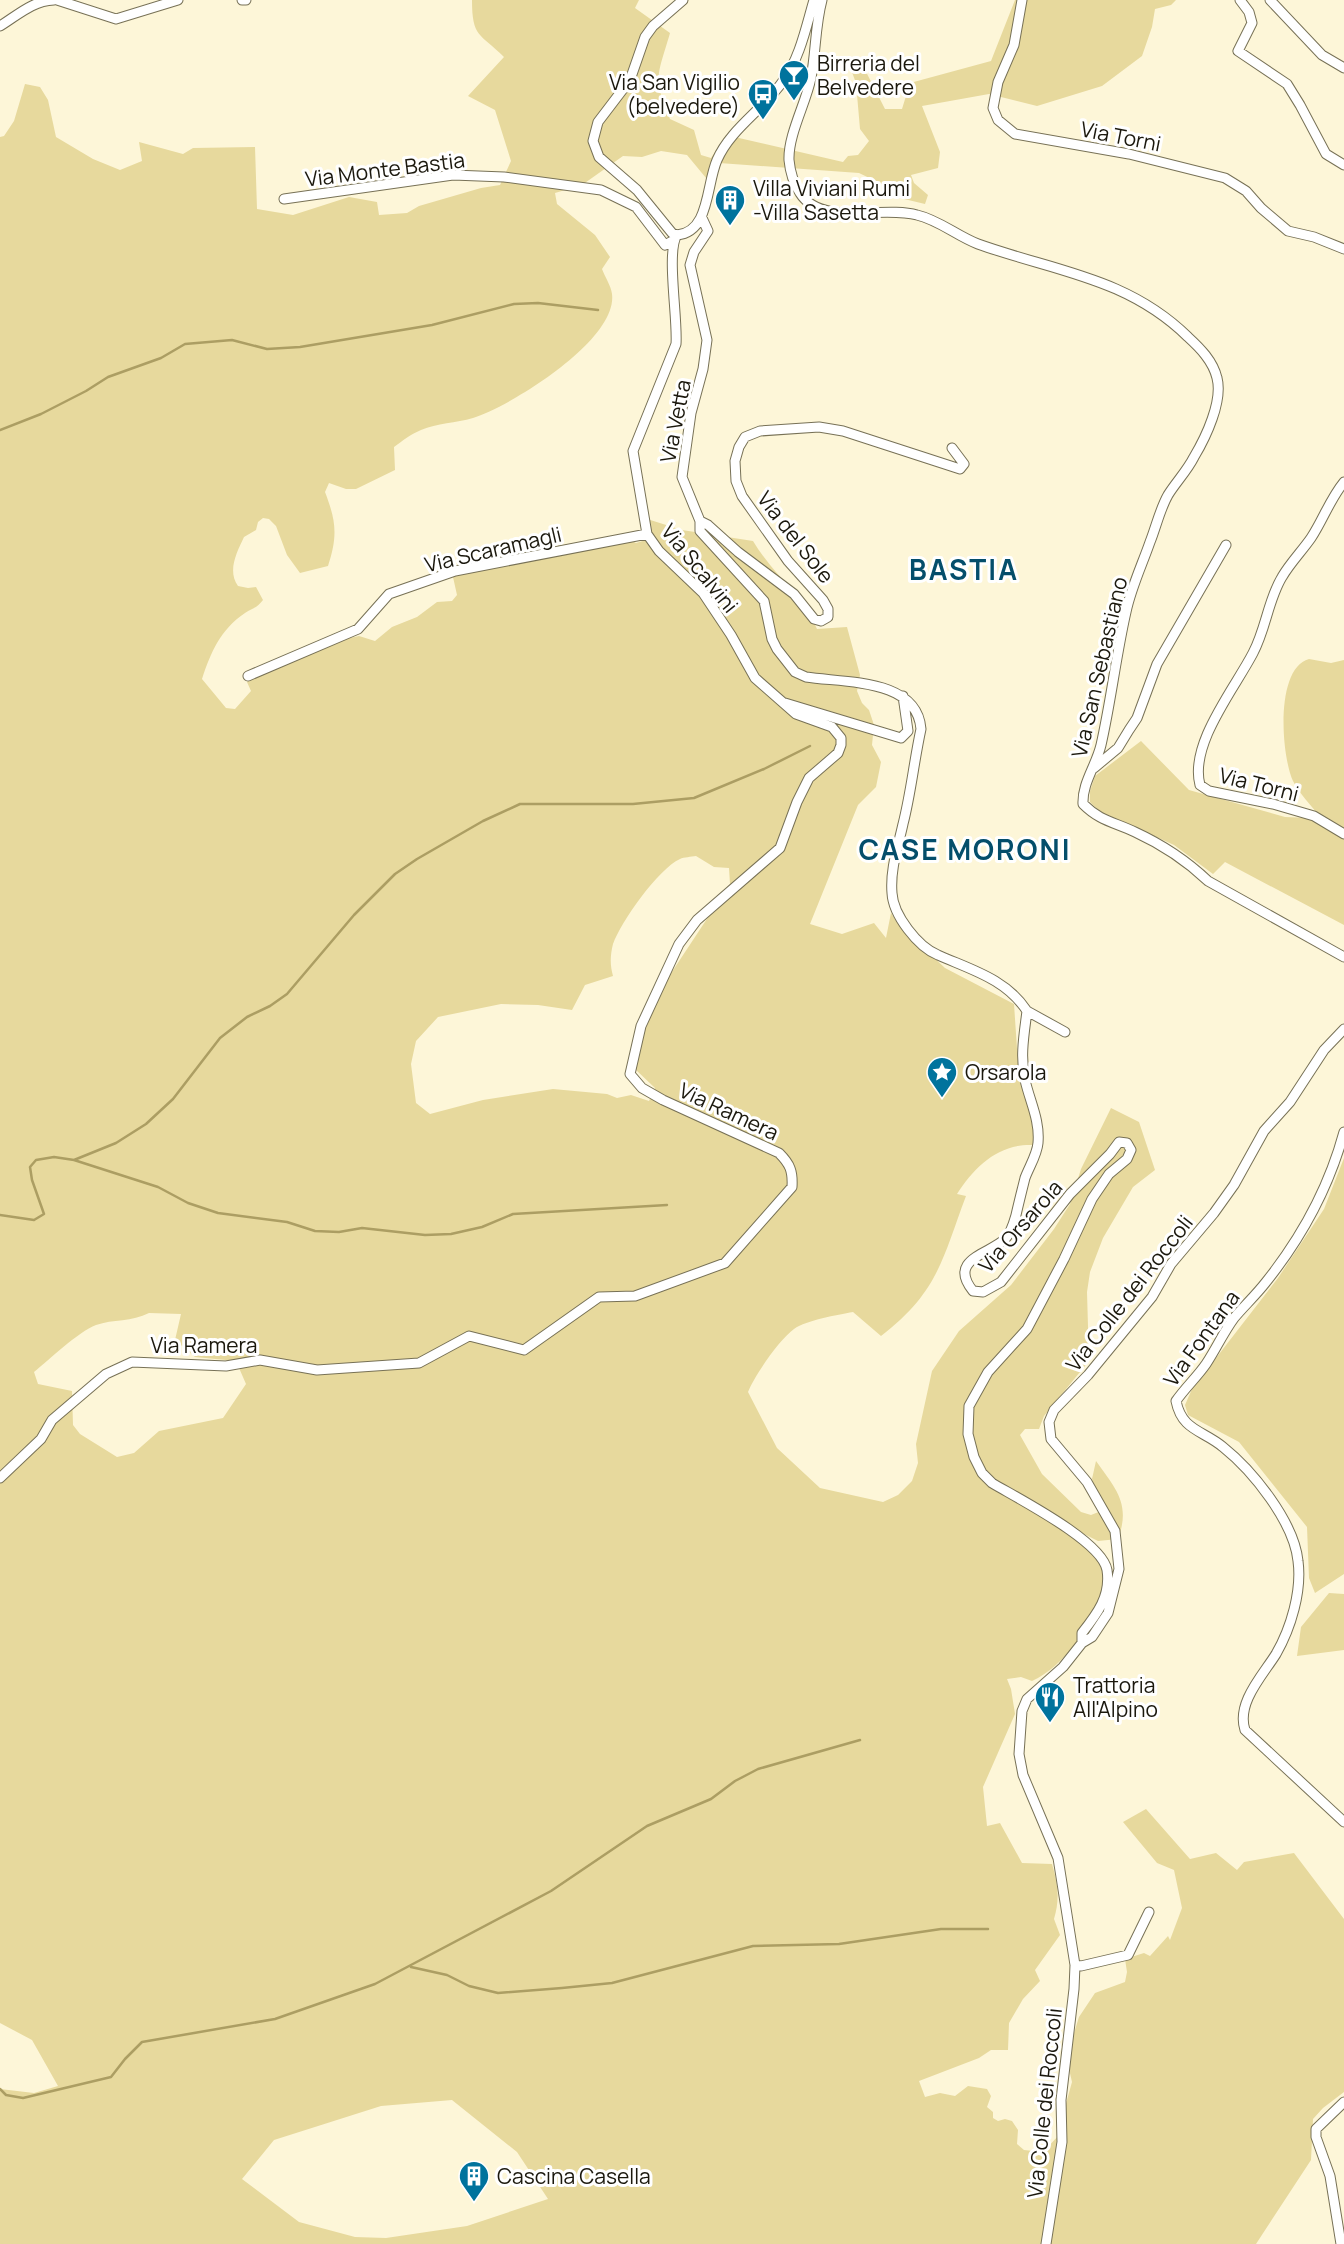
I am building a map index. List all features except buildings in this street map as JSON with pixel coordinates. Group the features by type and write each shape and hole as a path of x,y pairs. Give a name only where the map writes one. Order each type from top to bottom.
{"street":[{"path":"0,26 43,1 56,0 116,19 178,0"},
{"path":"683,0 653,26 645,37 630,80 598,121 593,141 599,157 637,190 676,238 690,232 702,218 711,177 723,147 783,82 793,65 814,0"},
{"name":"Via San Sebastiano","path":"822,0 817,19 811,78 789,159 792,176 800,194 812,205 829,212 850,214 897,210 920,215 973,242 1111,285 1154,309 1179,327 1201,349 1217,379 1219,401 1194,458 1167,496 1126,608 1100,748 1083,792 1083,804 1096,817 1136,832 1190,864 1208,881 1344,957"},
{"name":"Via Torni","path":"1022,0 1014,45 998,82 993,108 998,120 1015,134 1129,154 1225,178 1246,191 1288,231 1314,237 1344,249"},
{"path":"1240,0 1249,12 1252,23 1238,51 1287,84 1326,154 1344,165"},
{"path":"1270,0 1322,55 1344,68"},
{"name":"Via Monte Bastia","path":"284,199 453,175 495,176 601,190 636,207 665,245 676,238"},
{"name":"Via Vetta","path":"702,218 708,231 694,252 690,265 708,340 691,413 682,477 700,531 764,601 776,649 795,672 806,677 892,690 903,696"},
{"name":"Via Scalvini","path":"676,238 672,257 676,344 633,450 646,534 659,551 703,593 731,635 748,670 783,702 901,738 908,731 903,696"},
{"name":"Via del Sole","path":"699,522 708,525 738,552 794,594 814,619 821,621 828,617 829,613 823,600 781,552 741,496 736,481 735,461 739,447 746,437 760,431 807,428 843,431 960,469 963,461 952,448"},
{"name":"Via Torni","path":"1344,482 1335,493 1311,538 1281,578 1254,651 1210,726 1204,742 1199,779 1200,785 1209,791 1273,804 1314,816 1344,834"},
{"name":"Via Scaramagli","path":"248,676 358,629 389,594 444,575 646,534"},
{"path":"1093,769 1118,748 1133,724 1157,664 1226,545"},
{"path":"903,696 914,706 920,718 921,729 904,822 895,854 891,894 900,918 931,952 984,974 1007,988 1027,1011 1065,1032"},
{"name":"Via Ramera","path":"0,1478 41,1440 52,1420 106,1374 132,1362 226,1366 260,1360 317,1370 419,1363 470,1336 524,1350 599,1297 635,1296 725,1263 792,1187 793,1173 788,1161 779,1153 663,1100 642,1088 630,1073 641,1026 679,944 696,920 780,848 809,778 840,750 841,738 832,727 796,714 783,702"},
{"name":"Via Orsarola","path":"1027,1011 1021,1054 1025,1082 1035,1107 1038,1145 1007,1238 982,1252 967,1268 965,1277 973,1292 983,1292 1001,1282 1070,1194 1119,1142 1127,1143 1131,1150 1127,1159 1109,1174 1092,1199 1027,1329 988,1371 969,1406 968,1434 974,1457 982,1473 992,1483 1092,1547 1107,1568 1106,1595 1095,1619 1082,1633 1082,1643"},
{"name":"Via Colle dei Roccoli","path":"1046,2244 1062,2142 1061,2100 1074,1989 1074,1965 1058,1858 1023,1775 1019,1754 1024,1704 1076,1654 1082,1643 1093,1637 1108,1613 1119,1569 1117,1538 1087,1482 1051,1440 1049,1422 1054,1410 1088,1376 1152,1297 1171,1264 1234,1185 1264,1131 1290,1102 1324,1051 1344,1029"},
{"name":"Via Fontana","path":"1344,1132 1324,1193 1296,1240 1266,1282 1234,1318 1205,1366 1176,1401 1179,1415 1185,1423 1223,1446 1270,1498 1289,1531 1298,1561 1296,1595 1288,1627 1276,1654 1252,1691 1242,1722 1245,1730 1344,1822"},
{"path":"1074,1965 1081,1966 1128,1955 1149,1912"},
{"path":"1342,2244 1332,2184 1316,2137 1316,2129 1344,2102"}],"shaded area":[{"path":"472,0 639,0 635,8 670,33 660,68 661,94 670,119 694,130 701,155 711,158 726,135 843,162 848,156 858,155 869,141 860,129 856,83 849,64 861,62 885,109 902,109 910,83 991,61 1015,0 1176,0 1171,5 1155,9 1142,56 1102,86 1037,106 989,94 922,106 940,152 938,168 911,175 914,183 928,195 925,204 900,198 884,185 859,173 719,163 711,184 687,155 661,151 642,157 623,156 582,185 555,193 557,204 595,235 610,257 602,269 612,294 609,312 598,331 559,369 512,400 473,418 427,428 407,438 394,447 395,470 356,489 346,489 329,483 325,492 332,511 334,537 328,566 300,573 287,555 276,526 269,519 263,518 258,522 256,530 244,537 234,562 233,574 238,586 256,587 263,600 236,620 223,634 202,679 226,708 235,709 251,691 247,682 274,660 301,649 359,636 375,641 392,627 417,617 437,602 452,601 457,595 453,577 462,573 628,539 636,543 646,540 644,518 682,530 753,541 804,606 817,629 847,627 860,675 857,691 862,703 869,710 874,725 872,745 881,762 876,787 858,805 810,924 842,934 874,923 886,938 891,913 898,924 945,968 1014,1004 1019,1078 1039,1138 1034,1145 1010,1148 989,1158 964,1184 957,1194 966,1196 936,1274 915,1305 881,1336 853,1312 806,1323 794,1329 781,1341 748,1392 777,1448 820,1488 883,1502 898,1495 912,1481 918,1463 916,1444 932,1371 959,1331 1011,1285 1054,1229 1070,1204 1081,1169 1111,1108 1139,1122 1155,1170 1133,1187 1103,1238 1090,1272 1087,1292 1089,1361 1044,1416 1039,1429 1025,1429 1020,1435 1042,1474 1081,1512 1091,1515 1101,1511 1092,1479 1096,1461 1119,1497 1123,1516 1118,1539 1098,1541 1078,1531 1103,1566 1102,1590 1083,1632 1055,1666 1032,1681 1021,1677 1007,1679 1015,1714 983,1787 987,1826 1000,1823 1022,1863 1052,1864 1058,1892 1054,1919 1060,1935 1035,1970 1040,1981 1023,1999 1009,2023 1008,2050 991,2050 979,2058 919,2081 925,2097 940,2093 955,2096 968,2086 987,2089 991,2096 987,2107 993,2112 993,2118 998,2121 1012,2121 1018,2130 1017,2144 1024,2150 1043,2152 1061,2133 1062,2118 1072,2082 1069,2069 1079,2017 1095,1993 1125,1982 1125,1959 1144,1953 1150,1956 1168,1936 1170,1940 1182,1908 1174,1870 1157,1863 1123,1822 1146,1809 1190,1859 1216,1853 1237,1870 1244,1862 1294,1853 1344,1919 1344,2092 1313,2119 1311,2160 1256,2244 0,2244 0,2089 34,2093 58,2086 32,2040 0,2023 0,137 4,136 14,121 25,84 40,87 48,100 56,137 93,159 120,170 142,161 139,142 183,154 193,148 255,147 257,209 293,215 349,197 377,202 379,215 407,213 419,206 500,185 511,161 495,110 468,96 504,57 479,34 472,12","holes":["696,856 714,867 729,868 730,884 656,996 646,1023 635,1069 655,1088 649,1101 631,1095 617,1098 607,1094 553,1089 483,1100 430,1114 416,1103 411,1064 416,1041 438,1017 501,1004 538,1005 572,1010 585,985 613,976 611,960 617,934 651,884 682,858","149,1313 181,1314 175,1340 195,1357 236,1361 246,1384 223,1418 159,1431 134,1453 117,1457 80,1434 73,1425 72,1391 38,1384 34,1372 89,1328","452,2100 517,2152 548,2199 467,2226 386,2238 355,2237 299,2222 242,2179 274,2140 381,2106"]},
{"path":"1309,659 1331,663 1344,660 1344,925 1225,862 1213,874 1174,845 1099,811 1090,802 1095,776 1141,741 1189,790 1285,817 1319,816 1293,781 1284,733 1286,695 1290,678 1298,666"},
{"path":"1344,1158 1344,1574 1315,1593 1309,1578 1307,1527 1239,1442 1188,1415 1185,1405 1192,1389 1278,1278 1324,1209"},
{"path":"1329,1593 1344,1594 1344,1650 1297,1656 1301,1627"}],"waterway":[{"path":"0,430 41,414 108,377 161,358 185,344 232,340 267,349 300,347 432,325 514,304 538,303 598,310"},
{"path":"74,1160 116,1143 146,1124 173,1099 220,1038 247,1017 287,994 354,915 395,874 483,821 520,804 633,804 694,798 764,769 810,746"},
{"path":"0,1215 34,1220 44,1214 30,1167 36,1160 54,1157 74,1160 158,1187 188,1203 218,1213 287,1222 315,1231 339,1232 362,1228 425,1235 451,1234 482,1227 513,1214 667,1205"},
{"path":"0,2089 6,2095 23,2098 111,2077 142,2042 275,2019 375,1984 551,1891 647,1826 711,1799 735,1781 758,1769 860,1740"},
{"path":"411,1967 447,1975 469,1986 498,1993 612,1983 753,1946 839,1944 941,1929 988,1929"}],"place":[{"name":"Birreria del Belvedere","path":"794,102"},
{"name":"Via San Vigilio (belvedere)","path":"763,121"},
{"name":"Villa Viviani Rumi -Villa Sasetta","path":"730,227"},
{"name":"Orsarola","path":"942,1099"},
{"name":"Trattoria All'Alpino","path":"1050,1724"},
{"name":"Cascina Casella","path":"474,2203"}],"district":[{"name":"BASTIA","path":"964,569"},
{"name":"CASE MORONI","path":"965,849"}]}
